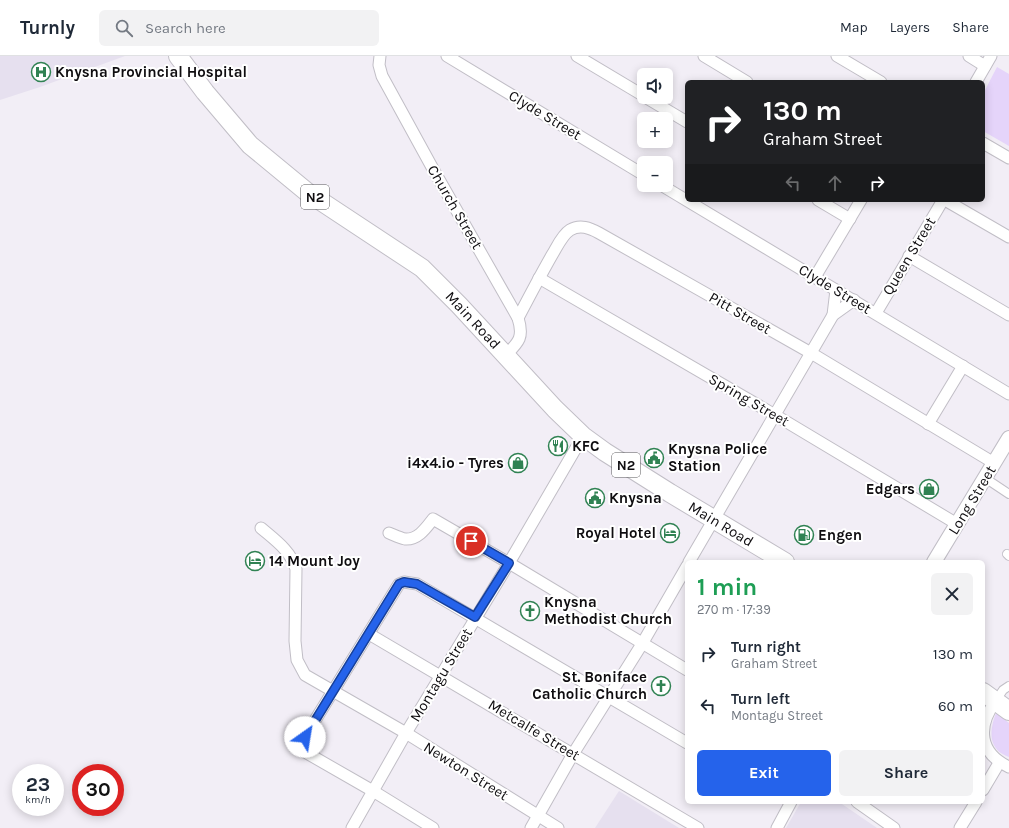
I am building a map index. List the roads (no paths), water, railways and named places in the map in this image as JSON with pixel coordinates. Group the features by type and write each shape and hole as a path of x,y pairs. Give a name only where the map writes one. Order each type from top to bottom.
{"highway":[{"name":"Main Road","path":"178,56 205,92 250,146 307,192 422,268 460,305 555,409 583,436 714,520 782,560"}],"street":[{"name":"Church Street","path":"380,56 379,65 382,76 433,170 518,318 521,326 520,340 506,355"},
{"name":"Clyde Street","path":"447,56 637,171"},
{"path":"577,56 637,92"},
{"path":"704,56 744,80"},
{"path":"837,56 878,80"},
{"path":"969,56 988,61 977,80"},
{"path":"657,104 685,121"},
{"path":"985,143 1009,158"},
{"name":"Clyde Street","path":"673,192 685,199"},
{"name":"Clyde Street","path":"689,202 1009,394"},
{"path":"821,202 850,220"},
{"path":"815,277 860,202"},
{"name":"Queen Street","path":"876,313 943,202"},
{"path":"948,202 1009,236"},
{"name":"Pitt Street","path":"518,318 539,278 564,236 570,230 580,227 587,227 599,232 811,353 994,463"},
{"path":"909,256 1009,315"},
{"name":"Spring Street","path":"539,278 775,415 957,524"},
{"path":"834,315 836,290"},
{"path":"690,560 834,315 854,300"},
{"path":"928,424 963,366"},
{"name":"Montagu Street","path":"352,828 440,675 509,563 583,436"},
{"name":"Long Street","path":"935,560 1009,438"},
{"path":"985,478 1009,494"},
{"path":"389,533 404,538 411,538 424,530 433,519 685,669"},
{"name":"Newton Street","path":"261,528 283,547 294,563 296,569 295,641 297,660 305,675 406,733 558,828"},
{"path":"531,828 573,754 642,644 685,569"},
{"path":"433,828 373,791 298,748 399,584 404,582 417,584 685,742"},
{"name":"Metcalfe Street","path":"369,634 698,828"},
{"path":"985,722 986,717 1003,690 1009,686"},
{"path":"985,742 986,747 992,756 1004,765 985,788"},
{"path":"777,828 789,804"},
{"path":"860,804 894,828"},
{"path":"960,828 975,804"}],"place":[{"name":"Knysna Provincial Hospital","path":"41,72"},
{"name":"KFC","path":"558,446"},
{"name":"Knysna Police Station","path":"654,458"},
{"name":"i4x4.io - Tyres","path":"518,463"},
{"name":"Edgars","path":"929,489"},
{"name":"Knysna","path":"595,498"},
{"name":"Royal Hotel","path":"670,533"},
{"name":"Engen","path":"804,535"},
{"name":"14 Mount Joy","path":"255,561"},
{"name":"Knysna Methodist Church","path":"530,611"},
{"name":"St. Boniface Catholic Church","path":"661,686"}]}
